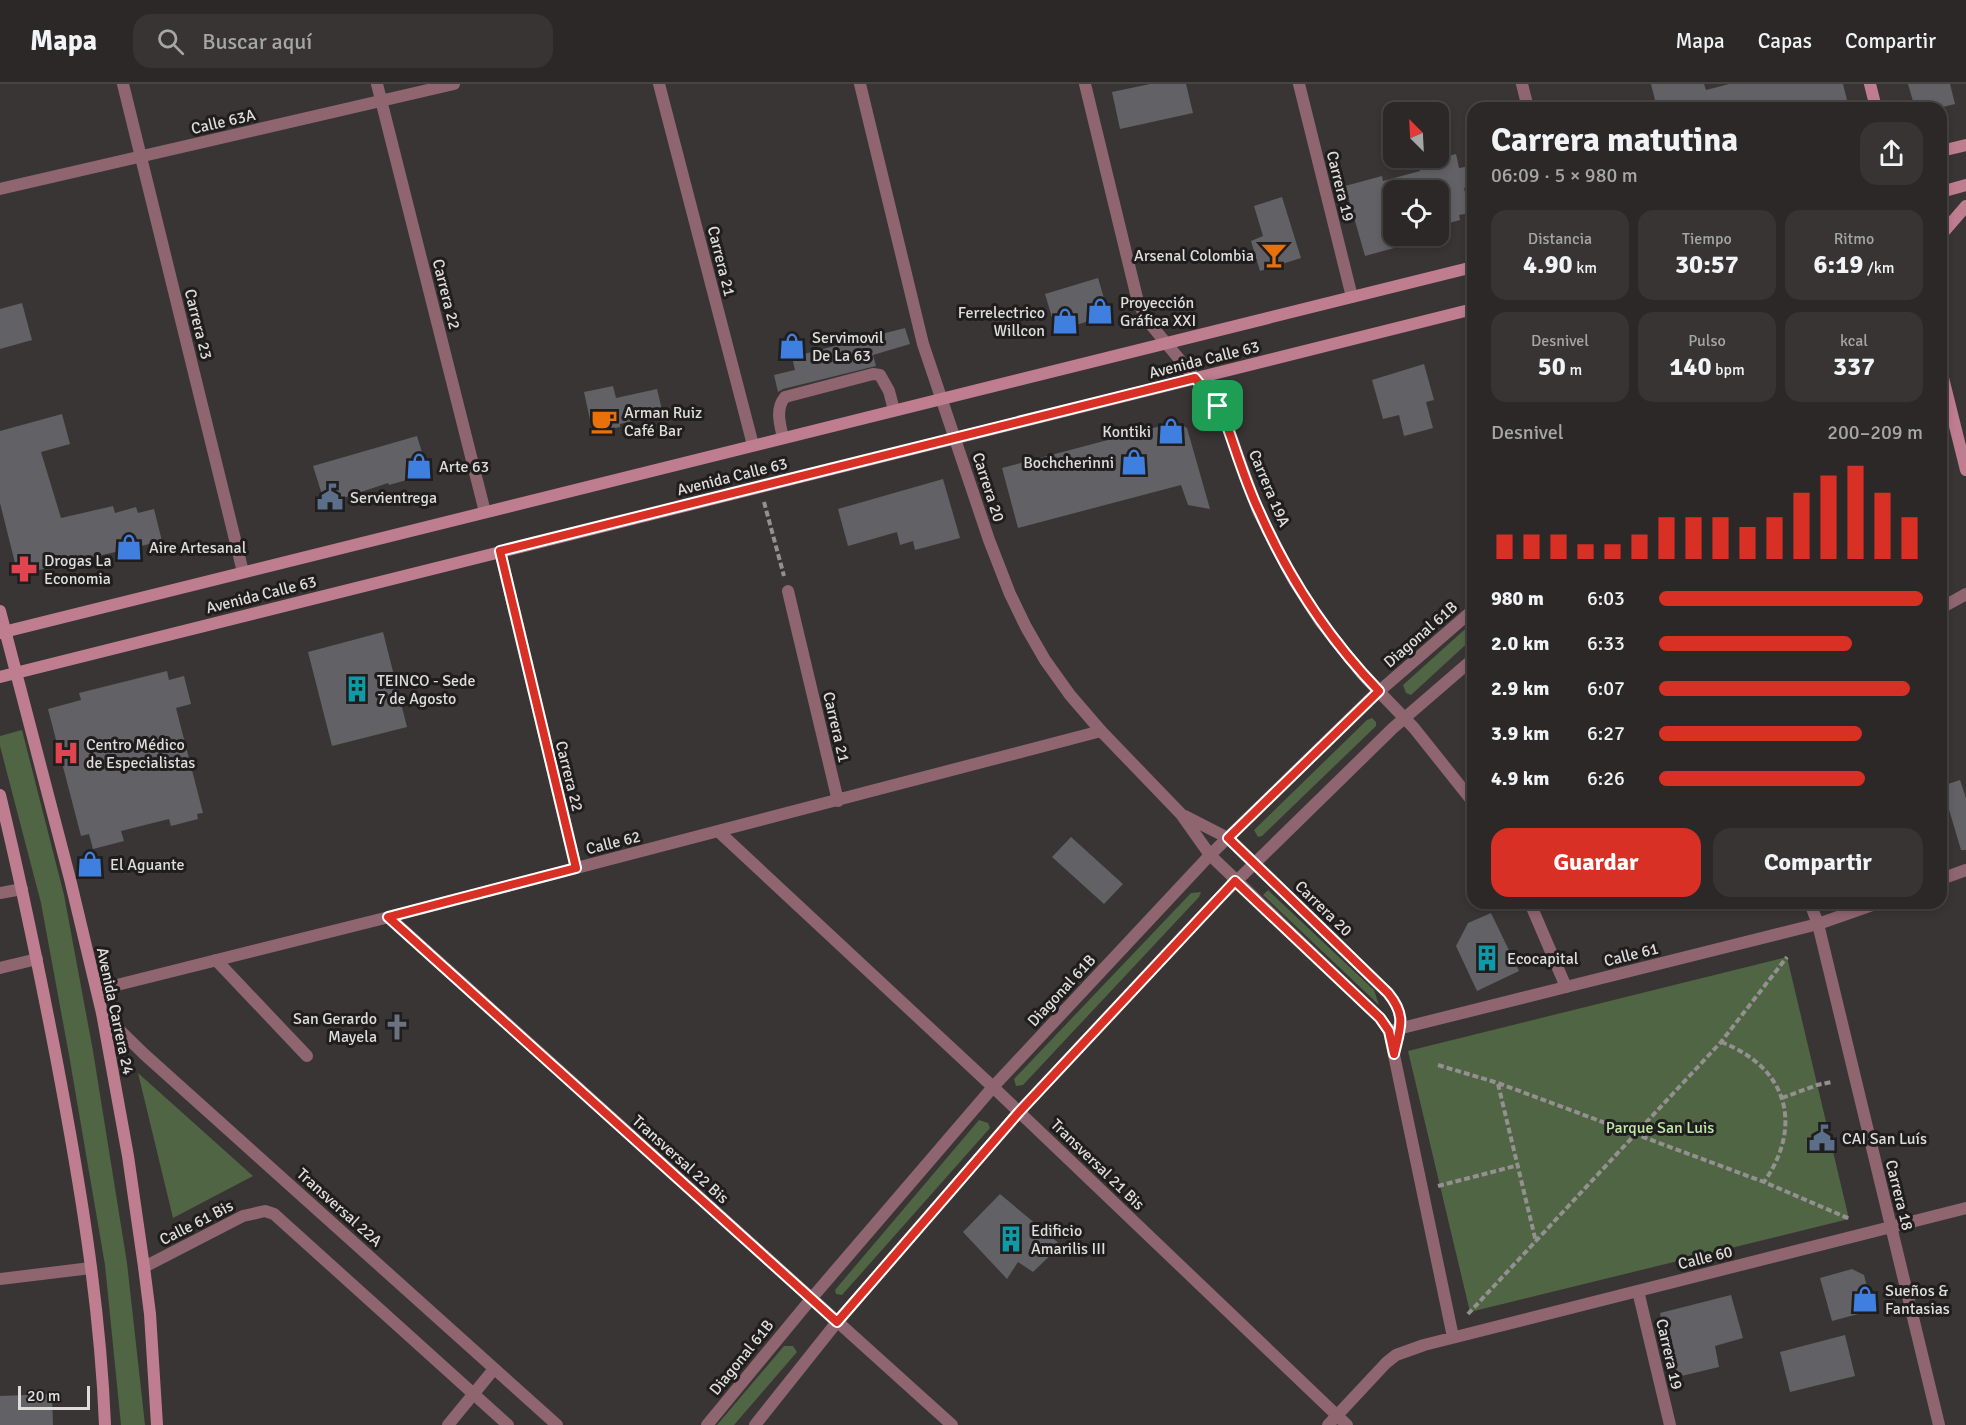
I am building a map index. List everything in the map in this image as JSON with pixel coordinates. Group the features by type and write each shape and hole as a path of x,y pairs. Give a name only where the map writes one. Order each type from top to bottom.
{"main road":[{"path":"1870,84 1874,102"},
{"path":"1947,150 1966,145"},
{"path":"1947,190 1966,185"},
{"path":"1947,228 1966,206"},
{"name":"Avenida Calle 63","path":"3,633 1467,268"},
{"name":"Avenida Calle 63","path":"0,677 1467,310"},
{"path":"1947,394 1966,470"},
{"name":"Avenida Carrera 24","path":"0,611 3,633 70,879 102,1013 128,1156 144,1267 150,1314 157,1425"},
{"path":"0,795 37,959 68,1121 99,1330 105,1425"}],"street":[{"name":"Carrera 23","path":"123,84 243,572"},
{"name":"Carrera 22","path":"377,84 485,512"},
{"name":"Calle 63A","path":"0,189 454,84"},
{"name":"Carrera 21","path":"659,84 753,445"},
{"name":"Carrera 20","path":"860,84 923,344 989,540 1014,602 1045,660 1070,695 1101,731 1181,814 1210,855 1395,1030"},
{"name":"Carrera 19A","path":"1084,84 1138,302 1147,320 1218,406 1258,511 1293,579 1320,621 1452,773 1467,794"},
{"name":"Carrera 19","path":"1299,84 1352,297"},
{"path":"1522,84 1526,102"},
{"path":"783,438 778,418 781,402 785,397 873,374 880,375 889,391 894,410"},
{"name":"Carrera 22","path":"500,551 576,868"},
{"name":"Carrera 21","path":"788,591 838,801"},
{"path":"1947,605 1966,594"},
{"name":"Diagonal 61B","path":"707,1425 811,1299 993,1087 1210,855 1379,691 1467,615"},
{"path":"755,1425 837,1322 1019,1112 1235,881 1405,719 1467,664"},
{"name":"Calle 62","path":"97,990 838,801 1101,731"},
{"name":"Carrera 20","path":"1181,814 1228,838 1397,1004 1400,1013 1395,1030 1394,1054 1453,1337"},
{"name":"Transversal 21 Bis","path":"718,831 993,1087 1347,1425"},
{"path":"1947,877 1966,870"},
{"path":"0,893 22,889"},
{"path":"1533,909 1566,987"},
{"name":"Carrera 18","path":"1812,909 1818,924 1939,1425"},
{"name":"Calle 61","path":"1395,1030 1818,924 1861,909"},
{"name":"Transversal 22 Bis","path":"388,917 952,1425"},
{"path":"0,968 37,959"},
{"path":"216,960 307,1056"},
{"name":"Transversal 22A","path":"102,1013 144,1054 557,1425"},
{"name":"Calle 60","path":"1328,1425 1386,1363 1396,1356 1424,1345 1966,1208"},
{"name":"Calle 61 Bis","path":"144,1267 243,1216 265,1211 281,1220 473,1394"},
{"path":"0,1279 91,1268"},
{"name":"Carrera 19","path":"1638,1291 1670,1425"},
{"path":"448,1425 494,1369"},
{"path":"473,1394 508,1425"}],"path":[{"path":"760,487 788,591"},
{"path":"1453,1337 1470,1312 1721,1042 1787,957"},
{"path":"1721,1042 1745,1053 1765,1069 1775,1082 1782,1098 1785,1115 1782,1150 1775,1167 1764,1182"},
{"path":"1438,1065 1498,1083 1764,1182 1849,1219 1858,1220"},
{"path":"1782,1098 1832,1082"},
{"path":"1498,1083 1536,1242"},
{"path":"1422,1190 1518,1165"}],"green space":[{"path":"1467,627 1467,644 1411,695 1406,693 1403,685"},
{"path":"1372,718 1376,726 1262,836 1258,837 1254,830 1367,720"},
{"path":"22,730 64,895 93,1051 127,1263 145,1425 121,1425 105,1265 69,1055 41,903 0,746 0,736"},
{"path":"1268,890 1374,990 1379,1005 1263,895"},
{"path":"1201,892 1199,897 1023,1085 1016,1086 1014,1079 1191,893"},
{"name":"Parque San Luis","path":"1787,957 1849,1219 1470,1312 1408,1051"},
{"path":"138,1073 253,1176 173,1218"},
{"path":"979,1120 988,1123 990,1128 842,1295 836,1294 835,1290"},
{"path":"784,1346 793,1346 797,1352 734,1425 717,1425"}],"building":[{"path":"1150,84 1186,84 1193,113 1120,129 1112,92"},
{"path":"1651,84 1704,84 1706,90 1729,84 1843,84 1848,102 1656,102"},
{"path":"1908,84 1950,84 1955,104 1947,106 1947,102 1913,102"},
{"path":"1456,154 1459,168 1465,167 1467,175 1467,188 1464,188 1467,214 1459,215 1460,220 1449,223 1449,180 1387,180 1420,171 1420,168 1449,168 1449,156"},
{"path":"1382,176 1383,246 1394,246 1394,248 1365,256 1345,186"},
{"path":"1282,197 1301,258 1260,271 1251,241 1263,236 1254,206"},
{"path":"1098,278 1109,315 1056,331 1045,294"},
{"path":"22,303 32,340 0,349 0,309"},
{"path":"905,328 910,344 873,355 876,366 778,392 774,375 795,370 792,357"},
{"path":"1424,364 1434,400 1426,402 1433,428 1404,436 1399,415 1383,419 1372,380"},
{"path":"613,386 616,398 657,389 663,414 593,433 584,392"},
{"path":"62,414 70,444 41,452 61,518 113,506 115,513 136,507 138,513 154,509 162,541 18,575 0,503 0,431"},
{"path":"1176,422 1187,428 1210,509 1188,505 1181,485 1018,528 1002,468"},
{"path":"417,436 427,469 415,473 417,477 389,485 388,483 325,504 313,466"},
{"path":"943,479 960,538 915,550 913,541 900,545 897,532 848,546 838,509"},
{"name":"TEINCO - Sede 7 de Agosto","path":"383,632 407,727 332,746 308,652"},
{"path":"167,671 169,680 184,676 191,704 176,708 203,813 197,814 198,819 171,826 169,819 121,831 124,841 93,849 89,834 81,836 48,709 81,700 79,693"},
{"path":"1960,780 1966,798 1966,850 1961,850 1947,803 1947,784"},
{"path":"1071,837 1123,884 1104,904 1052,857"},
{"name":"Ecocapital","path":"1491,913 1519,971 1477,991 1456,946 1468,923"},
{"name":"Edificio Amarilis III","path":"1000,1194 1061,1245 1033,1272 1018,1262 1007,1279 963,1232"},
{"path":"1852,1269 1864,1275 1873,1310 1832,1321 1820,1278"},
{"path":"1731,1295 1743,1338 1715,1346 1719,1367 1673,1378 1660,1313"},
{"path":"1845,1335 1855,1376 1790,1392 1780,1352"},
{"path":"52,1394 53,1425 0,1425 0,1396"}],"place":[{"name":"Arsenal Colombia","path":"1274,255"},
{"name":"Proyección Gráfica XXI","path":"1100,311"},
{"name":"Ferrelectrico Willcon","path":"1065,321"},
{"name":"Servimovil De La 63","path":"792,346"},
{"name":"Arman Ruiz Café Bar","path":"604,421"},
{"name":"Kontiki","path":"1171,431"},
{"name":"Bochcherinni","path":"1134,462"},
{"name":"Arte 63","path":"419,466"},
{"name":"Servientrega","path":"330,497"},
{"name":"Aire Artesanal","path":"129,547"},
{"name":"Drogas La Economia","path":"24,569"},
{"name":"TEINCO - Sede 7 de Agosto","path":"357,689"},
{"name":"Centro Médico de Especialistas","path":"66,753"},
{"name":"El Aguante","path":"90,864"},
{"name":"Ecocapital","path":"1487,958"},
{"name":"San Gerardo Mayela","path":"397,1027"},
{"name":"CAI San Luís","path":"1822,1138"},
{"name":"Edificio Amarilis III","path":"1011,1239"},
{"name":"Sueños & Fantasias","path":"1865,1299"}],"route":[{"path":"1195,378 1218,406 1258,511 1293,579 1320,621 1363,675 1379,691 1228,838 1397,1004 1402,1023 1394,1054 1389,1031 1380,1018 1235,881 1019,1112 837,1322 388,917 576,868 500,551 1195,378"}]}
